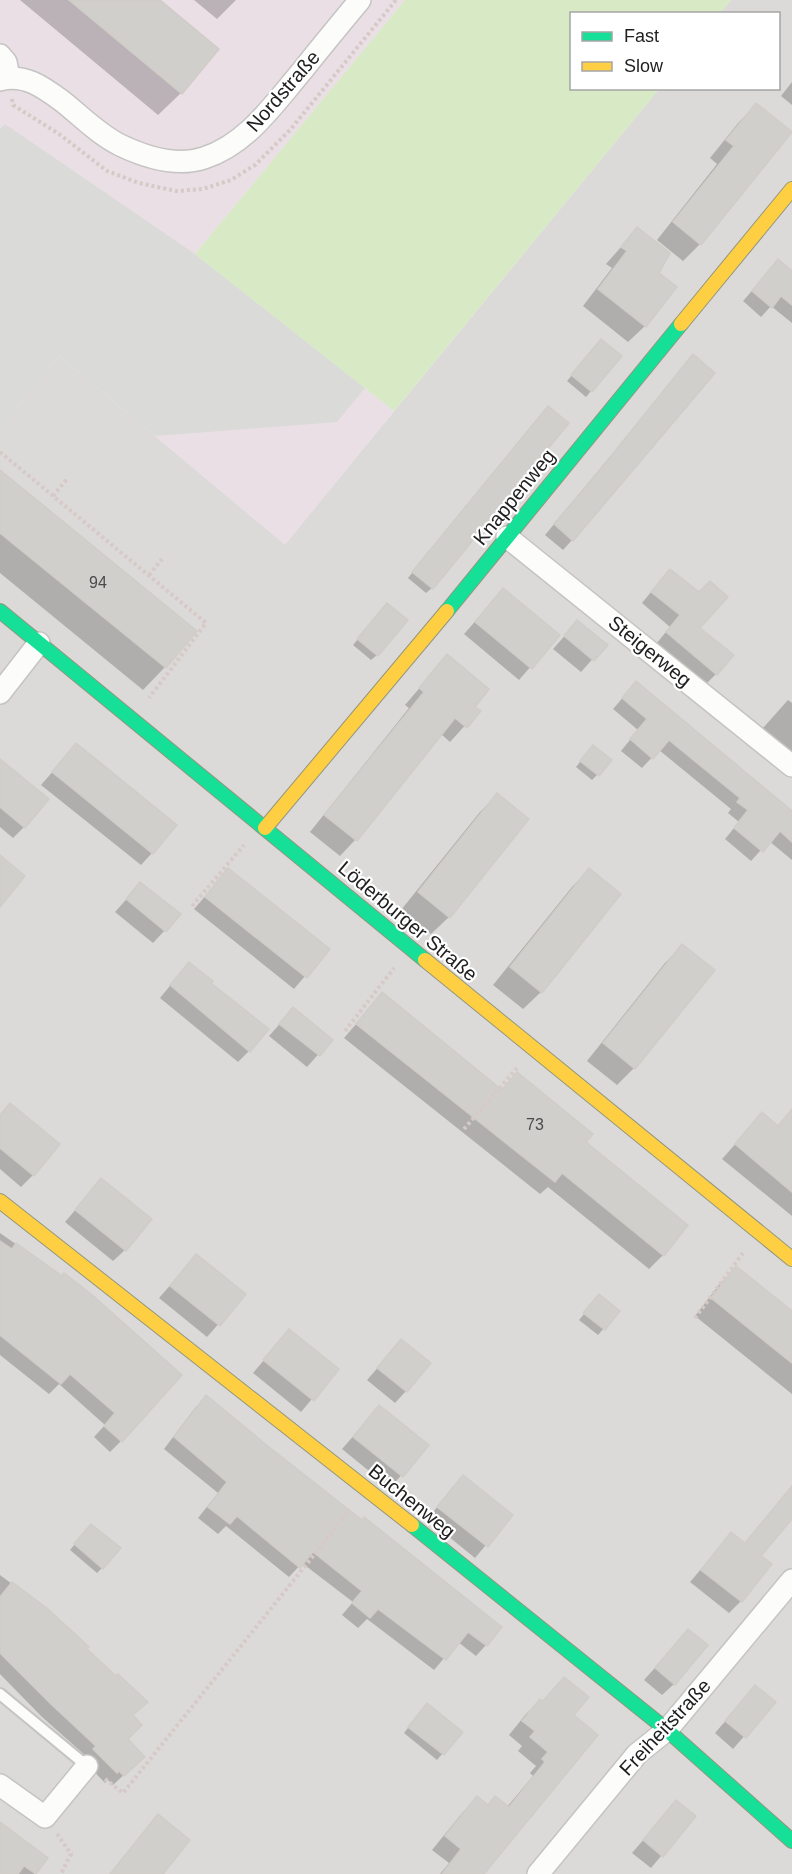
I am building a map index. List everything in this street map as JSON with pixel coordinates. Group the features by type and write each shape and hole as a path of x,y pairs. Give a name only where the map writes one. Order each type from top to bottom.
{"street":[{"name":"Nordstraße","path":"4,79 27,79 47,90 94,129 119,145 148,156 178,162 202,159 225,149 269,111 360,0"},
{"path":"0,55 6,62 4,79"},
{"name":"Knappenweg","path":"265,828 789,199"},
{"name":"Steigerweg","path":"507,537 792,766"},
{"name":"Löderburger Straße","path":"0,611 792,1259"},
{"path":"0,693 39,643"},
{"name":"Buchenweg","path":"0,1201 367,1489 667,1730 792,1841"},
{"name":"Freiheitstraße","path":"538,1874 637,1755 667,1730 792,1580"},
{"path":"0,1785 45,1817 87,1766"}],"lane":[{"path":"0,1694 87,1766"}],"path":[{"path":"4,79 13,105 59,134 107,171 139,183 176,191 203,189 231,180 255,165 290,130 396,0"},
{"path":"0,452 206,623 133,719"},
{"path":"53,496 67,479"},
{"path":"149,575 162,559"},
{"path":"192,906 241,848 265,828"},
{"path":"345,1031 410,948"},
{"path":"464,1129 534,1048"},
{"path":"695,1318 758,1231"},
{"path":"87,1766 123,1793 367,1489"},
{"path":"45,1817 71,1854 61,1874"}],"shaded area":[{"path":"0,0 405,0 195,254 394,411 285,545 59,356 0,428"},
{"path":"731,0 792,0 792,1874 0,1874 0,428 59,356 285,544 658,90 780,90 780,12 721,12"},
{"path":"5,124 195,254 365,388 337,422 155,436 59,356 0,428 0,129"}],"green space":[{"path":"405,0 731,0 721,12 570,12 570,90 658,90 394,411 195,254"}],"building":[{"path":"69,0 160,0 219,49 182,94"},
{"path":"756,103 792,132 701,245 673,222 734,146 726,140"},
{"path":"637,227 670,253 659,273 677,287 646,327 598,289 627,251 621,247"},
{"path":"778,259 792,271 792,305 781,296 772,308 752,291"},
{"path":"601,339 622,356 592,392 571,375"},
{"path":"693,354 715,373 573,541 554,524"},
{"path":"548,406 569,423 433,589 412,572"},
{"path":"0,470 197,631 166,668 0,533"},
{"path":"670,569 699,592 710,581 728,597 700,628 734,655 717,675 666,632 680,615 651,592"},
{"path":"503,588 560,635 532,669 475,622"},
{"path":"387,603 408,620 378,656 357,639"},
{"path":"577,620 608,645 594,661 564,636"},
{"path":"447,654 489,689 475,707 481,711 467,728 455,718 357,841 324,815 424,692 419,688"},
{"path":"636,681 792,811 792,842 780,831 763,852 734,828 748,810 737,802 740,798 669,740 653,759 630,739 647,719 622,698"},
{"path":"76,743 177,825 153,854 52,772"},
{"path":"593,745 612,760 599,776 580,761"},
{"path":"0,759 49,799 25,828 0,807"},
{"path":"497,793 529,819 450,918 418,892"},
{"path":"0,855 25,876 0,907"},
{"path":"228,868 330,949 307,978 205,897"},
{"path":"589,868 621,894 542,993 510,967"},
{"path":"140,882 181,914 166,932 126,899"},
{"path":"682,944 715,970 635,1069 603,1043"},
{"path":"189,962 213,981 211,983 269,1029 250,1052 170,985"},
{"path":"382,992 502,1090 517,1072 593,1134 586,1142 688,1225 664,1256 562,1173 555,1182 356,1024"},
{"path":"293,1007 333,1040 320,1056 279,1024"},
{"path":"10,1103 60,1144 34,1176 0,1148 0,1115"},
{"path":"792,1109 792,1192 735,1144 762,1112 778,1126"},
{"path":"101,1178 152,1219 126,1251 75,1210"},
{"path":"0,1241 12,1249 16,1243 62,1276 64,1273 182,1375 122,1442 104,1426 115,1413 70,1374 61,1384 0,1335"},
{"path":"196,1254 246,1294 220,1326 170,1286"},
{"path":"736,1266 792,1311 792,1363 711,1298"},
{"path":"599,1294 620,1311 605,1330 583,1313"},
{"path":"289,1329 339,1369 314,1401 263,1360"},
{"path":"401,1339 431,1363 407,1392 377,1368"},
{"path":"206,1395 362,1520 364,1517 502,1627 487,1646 468,1632 446,1660 378,1609 370,1618 352,1603 362,1591 313,1552 300,1568 237,1516 230,1524 208,1507 227,1482 174,1437"},
{"path":"379,1405 429,1445 403,1477 353,1437"},
{"path":"463,1475 513,1515 488,1547 437,1507"},
{"path":"792,1486 792,1519 761,1556 772,1564 742,1602 701,1570 731,1532 745,1543"},
{"path":"91,1524 121,1548 103,1569 74,1544"},
{"path":"12,1582 48,1609 116,1676 118,1674 148,1702 133,1715 142,1725 128,1739 145,1757 124,1776 119,1771 117,1773 93,1749 96,1746 0,1653 0,1597"},
{"path":"688,1629 708,1645 675,1685 655,1668"},
{"path":"564,1677 589,1697 574,1715 598,1735 484,1874 442,1874 461,1849 445,1836 477,1796 488,1805 495,1796 509,1807 545,1762 542,1759 548,1752 530,1737 535,1731 522,1721 540,1699 543,1701"},
{"path":"755,1685 776,1702 746,1738 725,1721"},
{"path":"427,1703 463,1732 444,1755 408,1727"},
{"path":"676,1800 696,1816 663,1857 643,1840"},
{"path":"158,1814 190,1840 163,1874 110,1874"},
{"path":"0,1822 48,1858 36,1874 24,1866 18,1874 0,1874"}],"traffic: fast":[{"path":"447,611 681,324"},
{"path":"0,611 425,960"},
{"path":"412,1525 667,1730 792,1841"}],"traffic: slow":[{"path":"681,324 792,189"},
{"path":"265,828 447,611"},
{"path":"425,960 792,1259"},
{"path":"0,1201 412,1525"}]}
